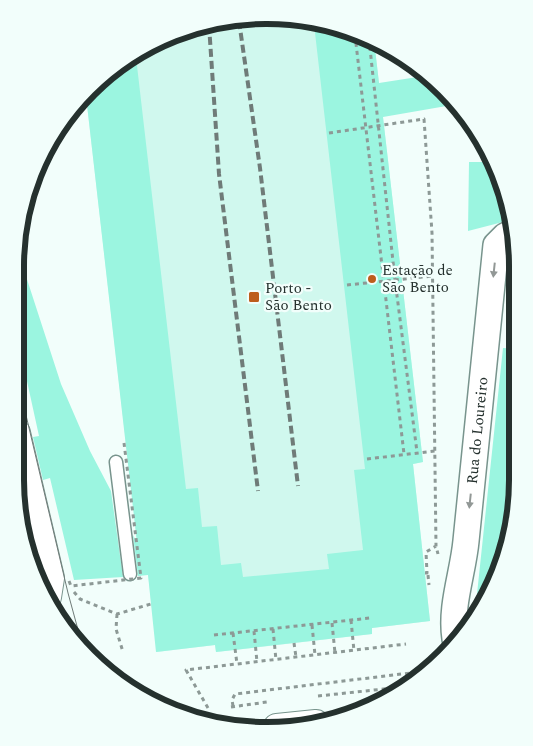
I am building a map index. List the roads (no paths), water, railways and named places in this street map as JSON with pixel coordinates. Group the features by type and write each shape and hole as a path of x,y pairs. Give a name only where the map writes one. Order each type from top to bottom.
{"street":[{"name":"Rua do Loureiro","path":"454,633 456,601 466,546 496,245 507,235"},
{"path":"24,467 50,578 49,586"}],"lane":[{"path":"116,462 130,574"}],"tram line":[{"path":"24,407 79,634"}],"railway":[{"path":"240,25 260,168 298,486"},
{"path":"209,31 219,174 258,491"}],"place":[{"name":"Estação de São Bento","path":"372,279"},
{"name":"Porto - São Bento","path":"254,297"}]}
